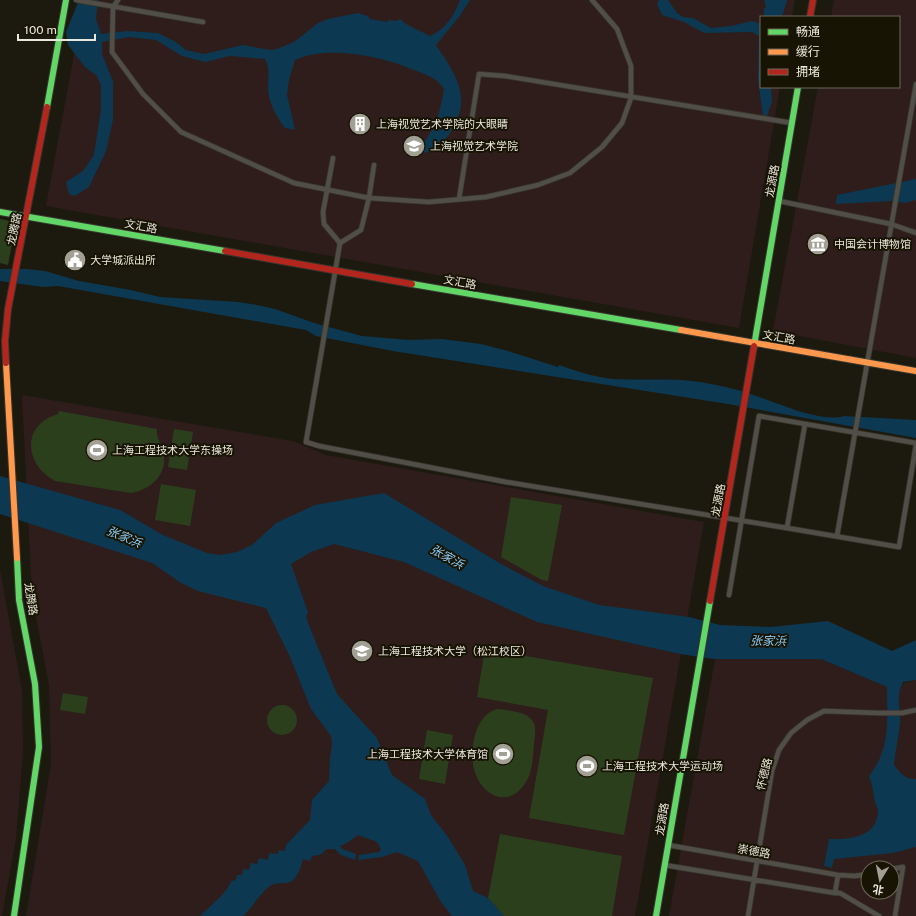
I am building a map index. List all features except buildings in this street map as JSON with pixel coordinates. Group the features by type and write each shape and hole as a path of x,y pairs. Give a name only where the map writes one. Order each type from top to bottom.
{"main road":[{"name":"龙腾路","path":"14,916 39,747 35,684 19,600 14,530 5,341 8,309 27,217 66,0"},
{"path":"810,16 813,0"},
{"name":"龙源路","path":"656,916 798,88"},
{"name":"文汇路","path":"0,212 916,371"}],"street":[{"path":"76,0 203,22"},
{"path":"118,0 113,7 112,52 143,94 181,132 294,183 369,198 429,202 486,197 538,185 570,173 602,147 622,123 631,98 631,66 617,29 592,0"},
{"path":"459,200 479,74 505,76 631,98 792,123"},
{"path":"837,536 916,84"},
{"path":"333,158 323,212 324,224 340,243 337,270 306,442 318,446 506,482 724,518 742,520 899,546 916,444 759,416 742,520 729,595"},
{"path":"340,243 361,230 369,198 374,165"},
{"path":"779,201 891,224 916,232"},
{"path":"787,528 805,424"},
{"name":"怀德路","path":"748,916 772,771 779,750 792,733 807,720 824,711 902,713 916,710"},
{"name":"崇德路","path":"668,845 838,875 860,875"},
{"path":"664,865 834,894 840,893 879,916"},
{"path":"900,868 903,867 900,885"},
{"path":"834,894 838,875"},
{"path":"895,916 898,900"}],"shaded area":[{"name":"上海视觉艺术学院","path":"84,0 795,0 792,16 760,16 760,88 780,88 739,328 46,206"},
{"path":"834,0 916,0 916,358 773,331 818,88 900,88 900,16 831,16"},
{"name":"上海工程技术大学（松江校区）","path":"22,395 293,441 326,455 704,522 635,916 26,916 51,764 49,685 36,617 31,577"},
{"path":"0,569 22,691 23,752 16,839 2,916 0,916"},
{"path":"715,659 821,659 887,687 916,680 916,916 669,916"}],"green space":[{"path":"0,219 16,222 8,265 0,263"},
{"name":"上海工程技术大学东操场","path":"59,411 157,429 157,435 164,460 161,474 151,485 131,493 55,481 45,474 37,465 31,445 33,436 38,427 46,419 58,414"},
{"path":"174,429 193,432 187,470 168,467"},
{"path":"161,484 196,490 190,526 155,520"},
{"path":"511,497 562,505 548,581 542,580 501,557"},
{"name":"上海工程技术大学运动场","path":"485,649 653,678 624,835 529,818 548,710 477,697"},
{"path":"63,693 88,697 85,714 60,710"},
{"path":"282,705 293,709 297,720 293,731 282,735 271,731 267,720 271,709"},
{"name":"上海工程技术大学体育馆","path":"497,709 516,712 529,717 534,722 535,728 532,763 528,778 518,791 510,796 502,797 494,795 486,790 480,783 475,773 473,763 473,747 476,731 484,717"},
{"path":"427,730 453,735 445,784 419,779"},
{"path":"500,834 622,856 612,916 504,916 488,898"}],"water":[{"path":"79,0 98,0 96,19 101,34 127,31 158,33 176,42 186,50 204,54 243,45 270,50 277,49 294,42 318,23 328,19 358,13 368,16 370,19 387,22 389,20 396,21 400,19 406,24 430,36 441,30 449,21 460,0 470,0 459,17 436,45 451,68 460,90 460,112 455,124 441,144 432,151 420,153 419,148 430,134 439,113 444,89 441,85 425,74 385,60 353,54 322,53 295,60 289,80 287,95 295,130 285,128 273,109 268,93 268,69 265,59 230,56 205,62 182,56 156,40 129,37 102,42 102,54 113,82 113,120 106,151 89,187 75,196 69,194 66,182 83,171 94,155 101,109 101,85 97,76 85,67 68,45 66,32"},
{"path":"659,0 668,0 677,13 683,17 693,18 711,28 731,26 752,21 760,24 760,88 771,88 772,101 767,117 763,115 758,80 759,36 752,32 704,33 684,22 662,15 657,4"},
{"path":"764,0 787,0 782,16 764,16 764,9 766,7"},
{"path":"916,179 916,200 905,203 892,201 836,204 837,195"},
{"path":"0,269 45,271 79,281 131,290 160,297 238,302 257,305 275,309 314,323 362,336 409,340 441,339 481,344 558,367 559,365 585,374 605,378 682,380 711,384 731,388 801,412 824,417 844,416 916,420 916,438 728,404 393,351 316,336 306,330 58,286 43,287 0,281"},
{"name":"张家浜","path":"0,476 120,510 163,535 207,553 220,555 237,552 252,545 276,523 315,505 384,493 501,564 543,586 599,605 689,617 720,625 771,627 828,621 892,651 916,640 916,680 903,682 899,693 900,722 894,765 906,777 916,779 916,847 893,853 834,859 832,868 824,866 829,839 845,839 861,835 873,827 876,820 878,810 869,776 876,766 884,744 887,723 887,687 821,659 714,659 680,654 537,622 404,562 334,544 311,552 291,564 308,612 306,616 308,623 337,694 377,738 392,775 425,799 431,815 448,837 465,865 473,891 488,898 504,916 452,916 441,902 418,861 397,852 382,857 358,860 359,855 379,852 381,849 377,842 358,835 340,846 342,849 356,854 355,860 341,855 335,849 327,849 320,855 312,856 310,861 303,859 299,871 293,881 270,886 243,916 200,916 223,894 231,881 236,880 237,875 242,875 243,869 249,870 251,863 257,864 259,858 268,860 269,853 278,854 279,850 285,851 286,845 310,820 312,800 329,781 332,744 331,736 311,709 290,657 266,608 198,591 181,583 152,563 0,514"}],"traffic: fast":[{"path":"47,107 66,0"},
{"path":"754,346 798,88"},
{"path":"0,212 225,251"},
{"path":"412,284 681,330"},
{"path":"14,916 39,747 35,684 19,600 17,558"},
{"path":"656,916 710,601"}],"traffic: slow":[{"path":"681,330 916,371"},
{"path":"6,363 17,558"}],"traffic: jam":[{"path":"810,16 813,0"},
{"path":"6,363 5,341 8,309 47,107"},
{"path":"225,251 412,284"},
{"path":"710,601 754,346"}],"place":[{"name":"上海视觉艺术学院的大眼睛","path":"360,124"},
{"name":"上海视觉艺术学院","path":"414,146"},
{"name":"中国会计博物馆","path":"818,244"},
{"name":"大学城派出所","path":"75,260"},
{"name":"上海工程技术大学东操场","path":"97,450"},
{"name":"上海工程技术大学（松江校区）","path":"362,651"},
{"name":"上海工程技术大学体育馆","path":"503,754"},
{"name":"上海工程技术大学运动场","path":"587,766"}]}
